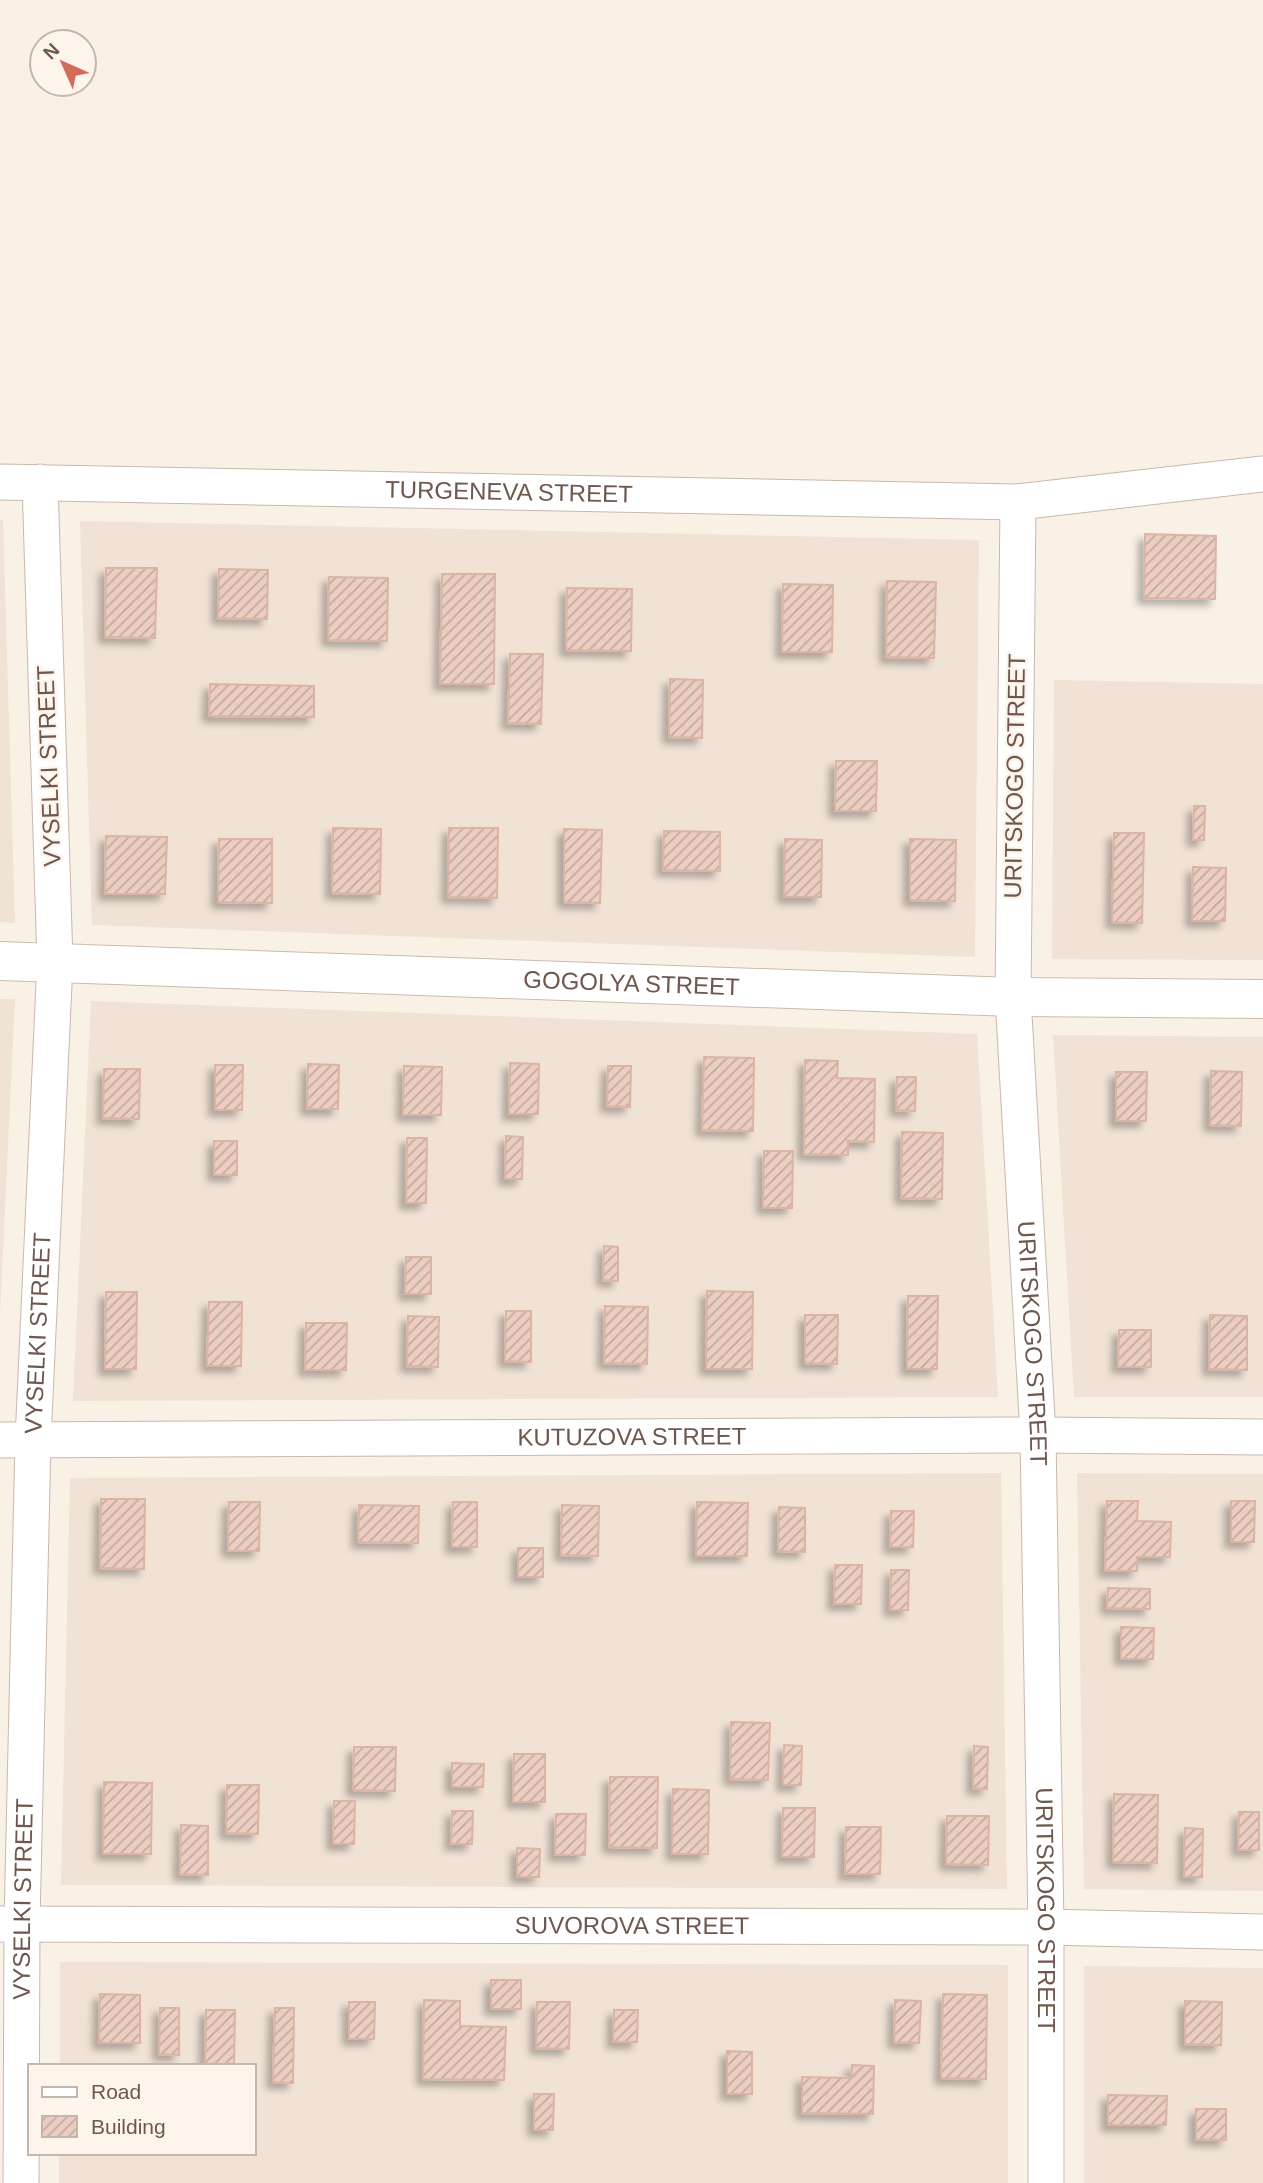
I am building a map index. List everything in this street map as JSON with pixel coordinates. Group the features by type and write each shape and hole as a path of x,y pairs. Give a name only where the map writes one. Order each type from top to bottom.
{"main road":[{"name":"GOGOLYA STREET","path":"0,961 1013,997 1263,999"}],"street":[{"name":"TURGENEVA STREET","path":"0,482 1018,502 1263,474"},
{"name":"VYSELKI STREET","path":"21,2183 11,1923 16,1440 55,962 40,482"},
{"name":"URITSKOGO STREET","path":"1018,502 1013,997 1038,1435 1046,1927 1046,2183"},
{"name":"KUTUZOVA STREET","path":"16,1440 1038,1435 1263,1437"},
{"name":"SUVOROVA STREET","path":"11,1923 1046,1927 1263,1932"}],"shaded area":[{"path":"0,520 3,520 15,923 0,922"},
{"path":"80,521 979,540 975,957 92,925"},
{"path":"1054,680 1263,684 1263,960 1052,959"},
{"path":"0,999 15,999 0,1315"},
{"path":"91,1001 977,1034 998,1397 73,1401"},
{"path":"1053,1035 1263,1037 1263,1397 1074,1397"},
{"path":"1001,1473 1007,1889 61,1885 70,1478"},
{"path":"1077,1473 1263,1474 1263,1891 1084,1889"},
{"path":"60,1962 1008,1965 1008,2183 59,2183 59,2155 256,2155 256,2064 60,2064"},
{"path":"1084,1966 1263,1968 1263,2183 1084,2183"}],"building":[{"path":"1145,534 1216,536 1215,599 1144,598"},
{"path":"106,568 157,568 155,638 105,637"},
{"path":"219,569 268,570 267,619 218,618"},
{"path":"442,574 495,574 494,684 440,684"},
{"path":"329,577 388,578 387,641 328,640"},
{"path":"887,581 936,582 934,658 886,657"},
{"path":"783,584 833,585 832,652 782,652"},
{"path":"567,588 632,589 631,651 566,650"},
{"path":"510,654 543,654 541,724 508,723"},
{"path":"670,679 703,680 702,738 669,737"},
{"path":"210,684 314,686 314,717 209,716"},
{"path":"836,761 877,761 876,811 835,811"},
{"path":"1194,806 1205,806 1204,840 1193,840"},
{"path":"333,828 381,829 380,894 332,893"},
{"path":"449,828 498,828 497,898 448,897"},
{"path":"564,829 602,830 600,903 564,902"},
{"path":"664,831 720,832 720,871 663,870"},
{"path":"1114,833 1144,833 1142,923 1112,922"},
{"path":"106,836 167,837 165,894 105,894"},
{"path":"219,839 272,839 272,903 218,902"},
{"path":"785,839 822,840 821,897 784,897"},
{"path":"910,839 956,840 955,901 910,900"},
{"path":"1193,867 1226,868 1225,921 1192,921"},
{"path":"704,1057 754,1058 753,1131 702,1130"},
{"path":"805,1060 838,1061 837,1078 875,1079 874,1142 848,1141 848,1155 804,1154"},
{"path":"510,1063 539,1064 538,1114 509,1114"},
{"path":"308,1064 339,1065 338,1109 307,1109"},
{"path":"215,1065 243,1065 242,1110 215,1110"},
{"path":"404,1066 442,1067 441,1115 403,1115"},
{"path":"608,1066 631,1066 630,1107 607,1106"},
{"path":"104,1069 140,1069 139,1119 103,1118"},
{"path":"1211,1071 1242,1072 1241,1126 1210,1125"},
{"path":"1116,1072 1147,1072 1146,1121 1116,1121"},
{"path":"897,1077 916,1077 915,1111 896,1110"},
{"path":"902,1132 943,1133 942,1199 901,1198"},
{"path":"506,1136 523,1137 522,1179 505,1179"},
{"path":"407,1138 427,1138 426,1203 406,1203"},
{"path":"214,1141 237,1141 237,1175 214,1175"},
{"path":"764,1151 793,1151 792,1208 763,1208"},
{"path":"604,1246 618,1247 618,1281 603,1280"},
{"path":"406,1257 431,1257 431,1294 405,1294"},
{"path":"707,1291 753,1292 752,1369 706,1369"},
{"path":"106,1292 137,1292 136,1369 105,1369"},
{"path":"908,1296 938,1296 937,1369 907,1369"},
{"path":"209,1302 242,1302 241,1366 207,1366"},
{"path":"605,1306 648,1307 647,1364 604,1363"},
{"path":"506,1311 531,1311 531,1362 505,1361"},
{"path":"805,1315 838,1315 837,1364 805,1363"},
{"path":"1210,1315 1247,1316 1247,1370 1209,1369"},
{"path":"408,1316 439,1317 438,1367 407,1366"},
{"path":"306,1323 347,1323 346,1370 305,1370"},
{"path":"1119,1330 1151,1330 1151,1367 1118,1367"},
{"path":"101,1499 145,1499 144,1569 100,1568"},
{"path":"1107,1501 1138,1501 1137,1521 1171,1522 1170,1557 1137,1557 1137,1571 1105,1571"},
{"path":"1231,1501 1255,1501 1254,1542 1231,1542"},
{"path":"229,1502 260,1502 259,1551 228,1551"},
{"path":"453,1502 477,1502 477,1547 452,1547"},
{"path":"697,1502 748,1503 747,1556 696,1556"},
{"path":"359,1505 419,1506 418,1543 358,1542"},
{"path":"562,1505 599,1506 598,1556 561,1555"},
{"path":"779,1507 805,1508 805,1552 778,1551"},
{"path":"891,1511 914,1511 913,1547 890,1547"},
{"path":"518,1548 543,1548 543,1577 518,1577"},
{"path":"835,1565 862,1565 861,1604 834,1604"},
{"path":"891,1570 909,1570 908,1610 890,1610"},
{"path":"1108,1588 1150,1589 1150,1609 1107,1608"},
{"path":"1121,1627 1154,1628 1153,1659 1121,1659"},
{"path":"731,1722 770,1723 768,1780 730,1779"},
{"path":"784,1745 802,1746 801,1785 783,1785"},
{"path":"974,1746 988,1747 987,1789 973,1788"},
{"path":"354,1747 396,1747 395,1791 353,1790"},
{"path":"514,1754 545,1754 545,1802 513,1802"},
{"path":"452,1763 484,1764 483,1787 452,1787"},
{"path":"610,1777 658,1777 657,1848 609,1847"},
{"path":"104,1782 152,1783 151,1854 103,1854"},
{"path":"227,1785 259,1785 258,1834 226,1833"},
{"path":"673,1789 709,1790 708,1854 672,1854"},
{"path":"1114,1794 1158,1795 1157,1863 1113,1862"},
{"path":"334,1801 355,1801 354,1844 333,1844"},
{"path":"783,1808 815,1808 814,1857 782,1857"},
{"path":"452,1811 473,1811 472,1844 451,1844"},
{"path":"1239,1812 1259,1812 1259,1850 1238,1850"},
{"path":"556,1814 586,1814 585,1855 555,1855"},
{"path":"947,1816 989,1816 988,1865 946,1864"},
{"path":"181,1825 208,1826 208,1875 180,1874"},
{"path":"846,1827 881,1827 880,1874 845,1874"},
{"path":"1185,1828 1203,1829 1202,1877 1184,1877"},
{"path":"517,1848 540,1849 539,1877 517,1877"},
{"path":"491,1980 521,1980 521,2009 491,2009"},
{"path":"100,1994 140,1995 140,2043 99,2043"},
{"path":"943,1994 987,1995 986,2079 941,2078"},
{"path":"424,2000 460,2001 460,2026 506,2027 504,2080 423,2079"},
{"path":"895,2000 921,2001 919,2043 894,2042"},
{"path":"1185,2001 1222,2002 1221,2045 1185,2044"},
{"path":"349,2002 375,2002 374,2039 349,2039"},
{"path":"537,2002 570,2002 569,2049 536,2048"},
{"path":"160,2008 179,2008 179,2055 159,2054"},
{"path":"275,2008 294,2008 293,2083 273,2082"},
{"path":"206,2010 235,2010 234,2064 205,2064"},
{"path":"614,2010 638,2010 637,2042 613,2042"},
{"path":"727,2051 752,2052 752,2094 727,2094"},
{"path":"852,2065 874,2066 873,2114 802,2113 802,2077 851,2078"},
{"path":"534,2094 554,2094 553,2130 534,2130"},
{"path":"1108,2095 1167,2096 1166,2125 1108,2125"},
{"path":"1196,2109 1226,2109 1226,2140 1196,2139"}]}
